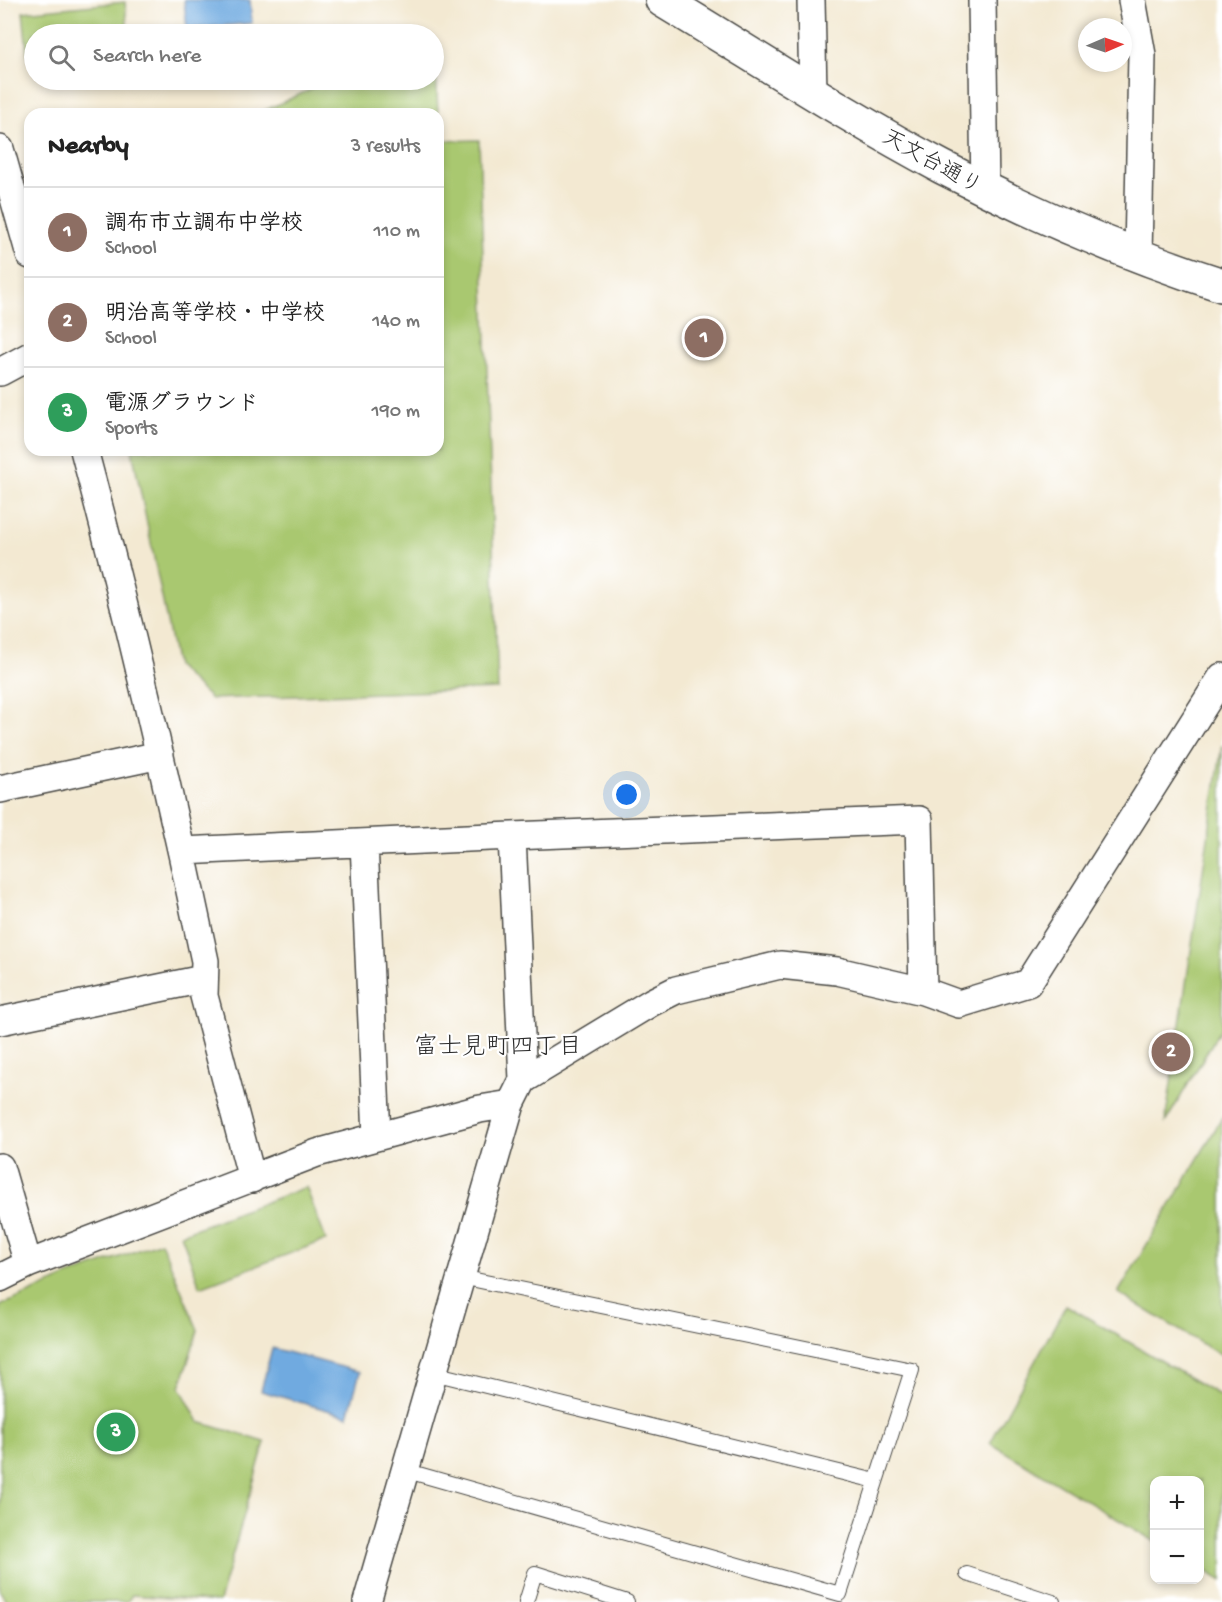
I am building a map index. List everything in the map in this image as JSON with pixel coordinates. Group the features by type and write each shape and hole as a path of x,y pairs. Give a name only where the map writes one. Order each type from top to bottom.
{"main road":[{"name":"天文台通り","path":"662,0 813,92 985,189 1138,255 1222,285"}],"street":[{"path":"811,0 813,92"},
{"path":"982,0 985,189"},
{"path":"1132,0 1142,55 1138,255"},
{"path":"0,149 24,234"},
{"path":"0,372 24,359"},
{"path":"86,456 128,618 182,851 205,961 204,996 252,1179"},
{"path":"523,1080 652,1002 676,990 780,965 837,971 923,991 959,1004 1028,983 1222,677"},
{"path":"0,789 160,756"},
{"path":"182,851 919,820 923,991"},
{"path":"367,1602 511,1104 523,1080 512,836"},
{"path":"363,843 377,1136"},
{"path":"0,1021 203,979"},
{"path":"0,1278 28,1264 317,1153 480,1109 511,1104"},
{"path":"0,1167 28,1264"}],"lane":[{"path":"404,1470 840,1594 912,1370 460,1277"},
{"path":"433,1373 876,1481"},
{"path":"526,1602 535,1573 627,1602"},
{"path":"967,1574 1053,1602"}],"green space":[{"path":"125,2 127,24 24,24 23,12"},
{"path":"309,90 437,90 438,108 270,108"},
{"path":"479,140 498,689 211,699 176,666 133,456 444,456 444,141"},
{"path":"1222,745 1222,1027 1165,1123"},
{"path":"1222,1118 1222,1356 1118,1293"},
{"path":"306,1187 326,1240 200,1287 181,1234"},
{"path":"161,1242 198,1330 180,1387 199,1422 265,1442 219,1602 132,1595 127,1602 7,1602 0,1591 0,1306 70,1275"},
{"path":"1066,1305 1222,1397 1222,1581 1204,1570 1204,1476 1150,1476 1150,1539 990,1443"}],"water":[{"path":"184,0 250,0 252,23 186,24"},
{"path":"272,1348 360,1372 348,1416 261,1391"}],"place":[{"name":"調布市立調布中学校","path":"704,338"},
{"name":"明治高等学校・中学校","path":"1171,1052"},
{"name":"電源グラウンド","path":"116,1432"}],"district":[{"name":"富士見町四丁目","path":"498,1045"}]}
